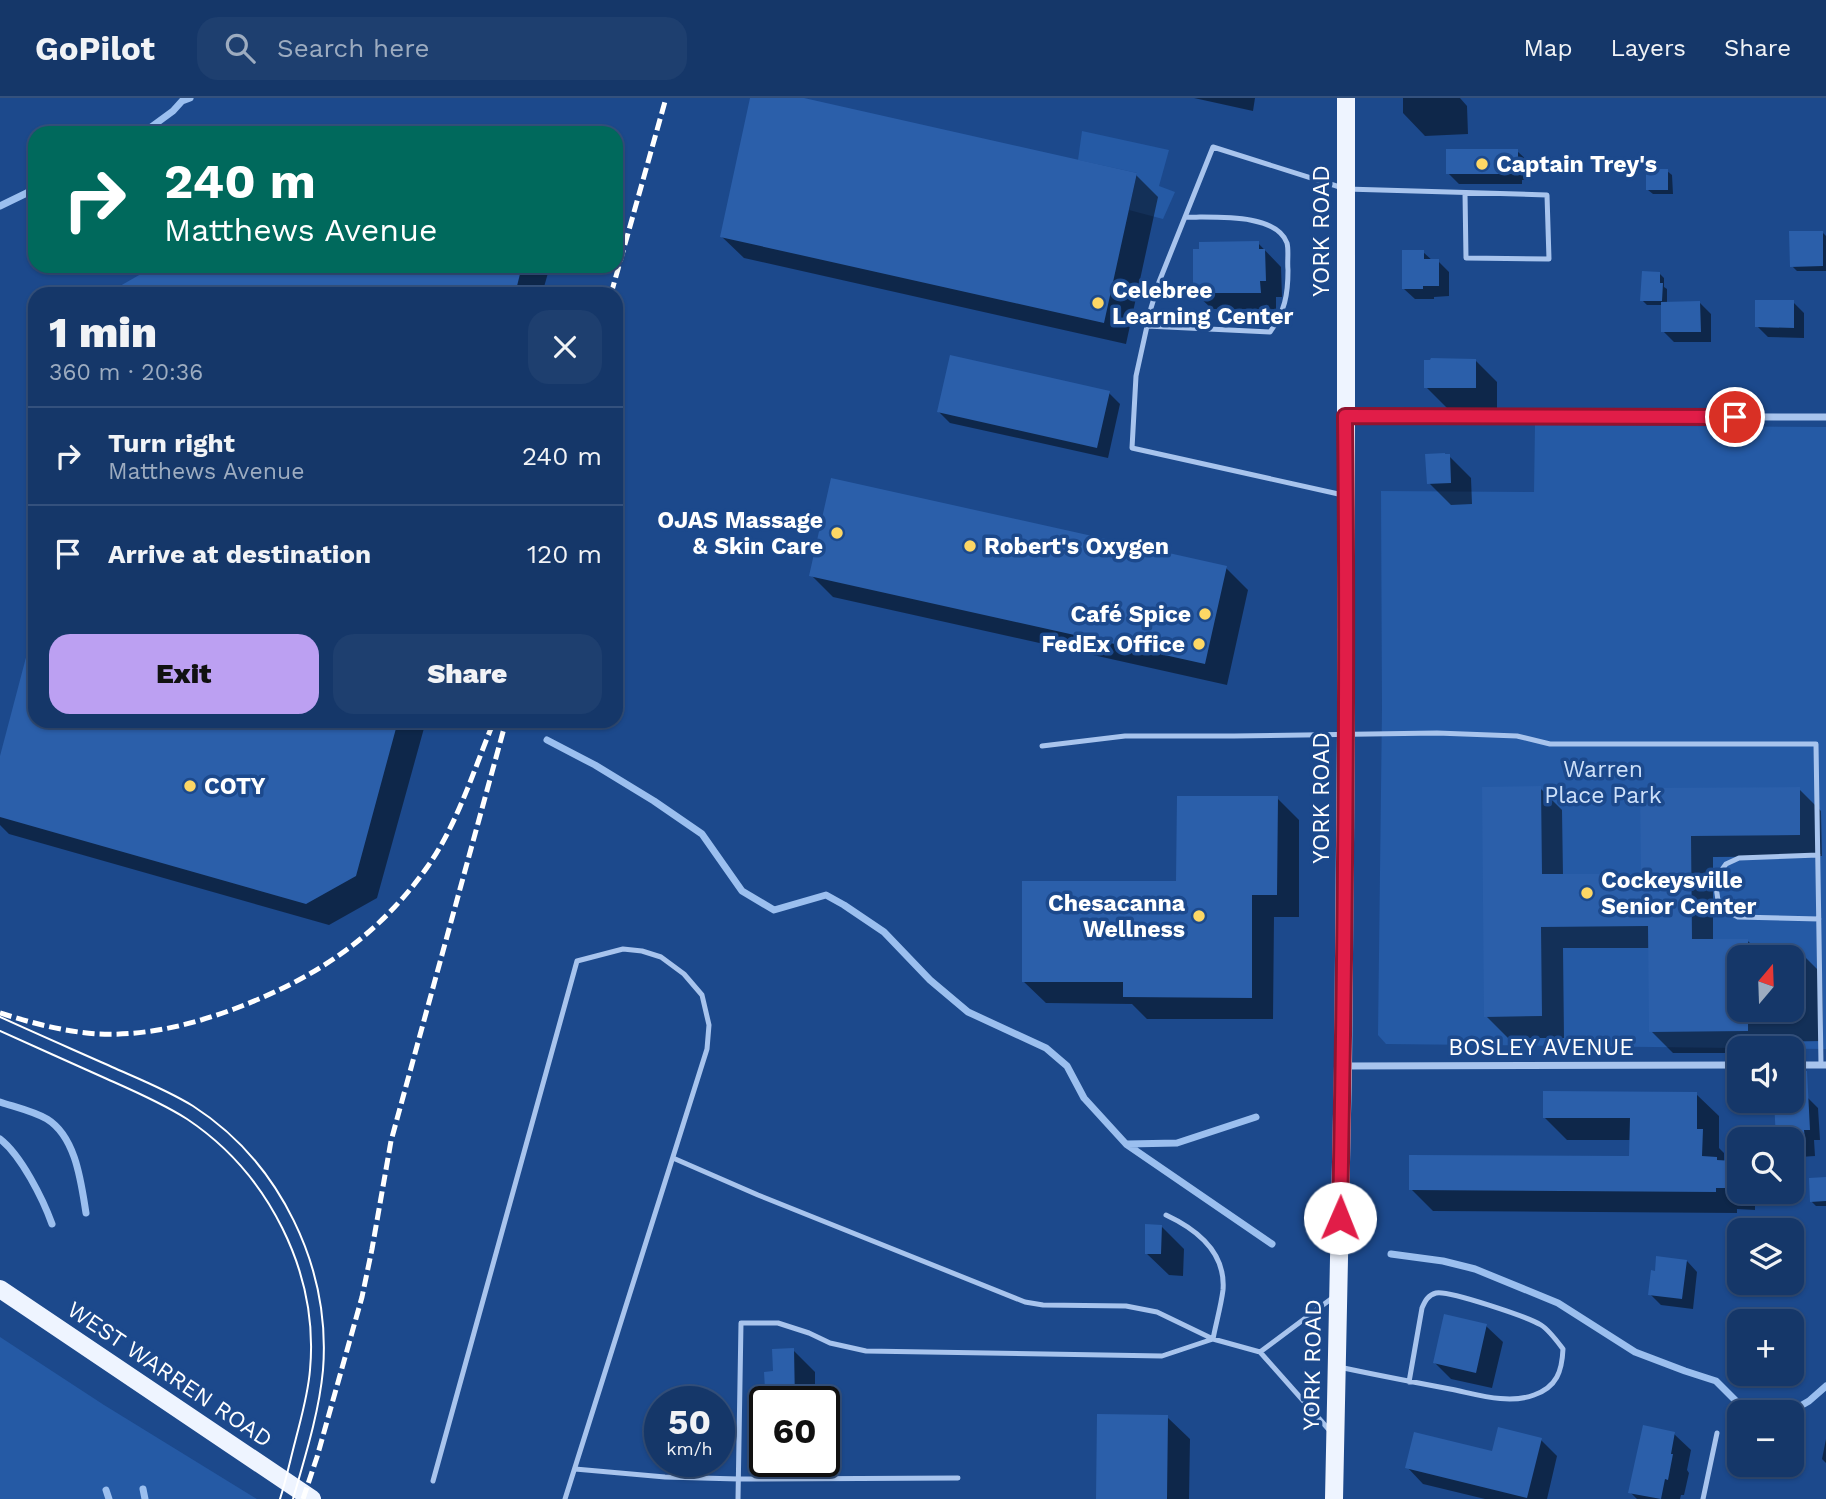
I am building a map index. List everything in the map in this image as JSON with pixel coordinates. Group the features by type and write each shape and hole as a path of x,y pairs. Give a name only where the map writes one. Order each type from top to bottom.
{"main road":[{"name":"YORK ROAD","path":"1334,1499 1343,1066 1346,734 1346,98"},
{"name":"WEST WARREN ROAD","path":"0,1289 312,1499"}],"street":[{"path":"1345,416 1826,417"},
{"name":"BOSLEY AVENUE","path":"1343,1066 1727,1065"},
{"path":"1804,1065 1824,1065"}],"lane":[{"path":"1346,496 1132,449 1136,376 1159,282 1213,147 1346,189 1547,195 1549,258 1466,258 1465,193"},
{"path":"1147,326 1270,332 1280,318 1286,301 1287,243 1280,232 1254,220 1185,216"},
{"path":"1042,746 1125,736 1437,733 1517,736 1550,744 1816,744 1824,1065"},
{"path":"1818,855 1739,859 1726,864 1718,875 1716,887 1718,900 1725,910 1738,917 1819,919"},
{"path":"433,1480 577,961 622,949 642,951 668,962 684,974 702,995 709,1025 707,1049 565,1499"},
{"path":"673,1158 1025,1302 1043,1305 1126,1306 1157,1312 1213,1339 1260,1352 1335,1436"},
{"path":"1166,1215 1202,1237 1214,1252 1220,1266 1223,1288 1213,1339"},
{"path":"1336,1366 1409,1382 1513,1399 1533,1396 1546,1389 1562,1369 1563,1349 1542,1325 1457,1296 1437,1292 1427,1297 1422,1308 1409,1382"},
{"path":"1260,1352 1338,1294"},
{"path":"738,1499 741,1323 778,1323 830,1343 866,1351 1162,1356 1213,1339"},
{"path":"1703,1499 1717,1433"},
{"path":"575,1469 665,1477 738,1479 957,1478"}],"green space":[{"path":"1082,131 1169,150 1159,186 1175,192 1163,219 1129,210 1137,173 1078,160"},
{"name":"Warren Place Park","path":"1535,425 1826,427 1826,1049 1804,1049 1804,1036 1727,1036 1727,1048 1386,1044 1378,1035 1382,709 1381,491 1534,492"},
{"path":"0,1337 104,1405 257,1499 0,1499"}],"building":[{"path":"750,98 804,98 1137,173 1104,323 720,237"},
{"name":"Captain Trey's","path":"1446,149 1518,149 1518,170 1512,170 1512,174 1446,174"},
{"path":"1646,169 1668,169 1668,190 1646,190"},
{"path":"1789,231 1823,231 1823,266 1790,267"},
{"path":"1259,241 1259,249 1265,249 1266,281 1260,281 1261,293 1193,293 1193,249 1199,249 1199,242"},
{"path":"1402,250 1424,250 1424,259 1439,259 1439,286 1402,289"},
{"path":"1642,271 1660,272 1660,283 1663,283 1662,301 1640,301"},
{"path":"143,273 520,273 517,287 118,287"},
{"path":"1755,300 1794,300 1794,328 1755,327"},
{"path":"1700,301 1701,332 1661,332 1661,302"},
{"path":"950,355 1110,391 1097,448 937,412"},
{"path":"1476,359 1476,388 1424,388 1424,360"},
{"path":"1425,454 1450,454 1451,483 1427,484"},
{"path":"831,478 1227,566 1205,664 809,576"},
{"name":"COTY","path":"28,650 28,728 396,728 356,876 306,904 0,817 0,756"},
{"name":"Cockeysville Senior Center","path":"1541,786 1542,874 1641,874 1640,788 1800,787 1800,835 1691,836 1692,939 1748,939 1748,945 1727,945 1727,1022 1748,1022 1748,1031 1649,1032 1648,926 1541,927 1542,1016 1484,1017 1482,787"},
{"path":"1177,796 1278,796 1277,895 1252,895 1252,998 1123,997 1123,982 1022,982 1022,881 1176,881"},
{"path":"1804,1071 1807,1071 1810,1130 1804,1130 1804,1127 1775,1127 1775,1113 1804,1113"},
{"path":"1543,1091 1697,1092 1697,1129 1703,1129 1702,1156 1727,1161 1727,1188 1716,1188 1716,1192 1409,1190 1409,1155 1629,1156 1630,1118 1543,1118"},
{"path":"1826,1177 1826,1201 1810,1202 1809,1178"},
{"path":"1145,1224 1162,1225 1161,1254 1145,1254"},
{"path":"1656,1256 1687,1260 1682,1299 1648,1295"},
{"path":"1444,1314 1487,1324 1476,1373 1433,1363"},
{"path":"794,1348 795,1386 765,1386 764,1372 773,1371 772,1349"},
{"path":"1097,1414 1168,1415 1167,1499 1096,1499"},
{"path":"1643,1425 1675,1432 1668,1480 1665,1479 1661,1499 1628,1493"},
{"path":"1498,1427 1542,1438 1527,1498 1405,1468 1414,1432 1492,1451"}],"waterway":[{"path":"153,126 182,101 190,98"},
{"path":"0,206 28,192"},
{"path":"547,740 595,765 702,834 742,891 774,910 826,895 884,932 930,980 968,1012 1046,1048 1067,1066 1084,1098 1126,1144 1272,1244"},
{"path":"0,1102 47,1119 65,1137 76,1161 86,1213"},
{"path":"1128,1144 1177,1143 1256,1117"},
{"path":"0,1139 23,1166 52,1224"},
{"path":"1391,1254 1443,1261 1475,1269 1558,1303 1635,1352 1716,1381 1735,1400"},
{"path":"1804,1404 1826,1386"},
{"path":"143,1489 145,1499"},
{"path":"106,1490 109,1499"}],"tram line":[{"path":"0,1017 153,1085 193,1106 224,1129 251,1156 274,1187 294,1220 308,1256 318,1293 323,1331 323,1370 318,1402 293,1499"},
{"path":"0,1031 138,1093 187,1119 216,1141 242,1167 264,1196 282,1228 296,1262 306,1297 311,1333 308,1388 280,1499"}],"railway":[{"path":"623,251 666,98"},
{"path":"613,287 617,273"},
{"path":"0,1013 86,1033 151,1031 201,1020 234,1009 291,984 317,969 366,935 409,891 428,866 457,814 491,728"},
{"path":"303,1499 362,1297 391,1141 504,728"}],"place":[{"name":"Captain Trey's","path":"1482,164"},
{"name":"Celebree Learning Center","path":"1098,303"},
{"name":"OJAS Massage & Skin Care","path":"837,533"},
{"name":"Robert's Oxygen","path":"970,546"},
{"name":"Café Spice","path":"1205,614"},
{"name":"FedEx Office","path":"1199,644"},
{"name":"COTY","path":"190,786"},
{"name":"Cockeysville Senior Center","path":"1587,893"},
{"name":"Chesacanna Wellness","path":"1199,916"}],"route":[{"path":"1340,1218 1346,789 1345,416 1735,417"}]}
